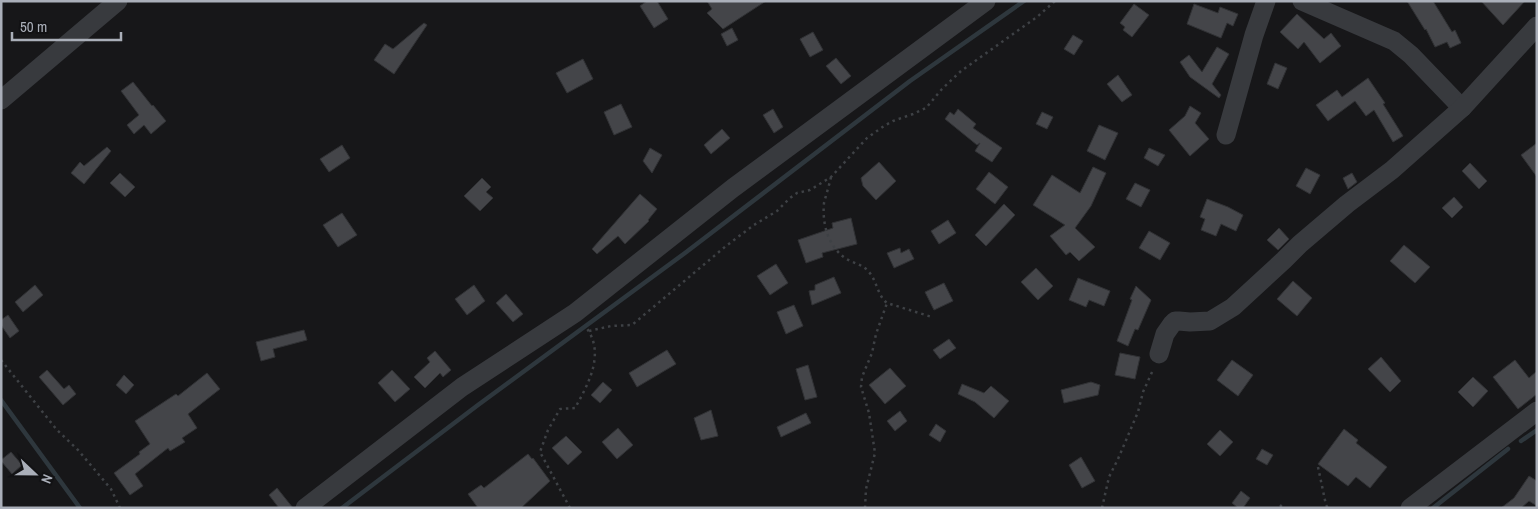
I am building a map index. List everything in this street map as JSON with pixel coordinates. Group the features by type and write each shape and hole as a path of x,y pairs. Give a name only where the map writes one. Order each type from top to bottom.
{"street":[{"path":"1,100 118,1"},
{"path":"306,508 462,388 575,313 733,188 986,1"},
{"path":"1226,135 1254,35 1266,1"},
{"path":"1302,1 1394,40 1462,108"},
{"path":"1159,354 1165,334 1175,321 1210,321 1233,307 1300,244 1347,204 1392,170 1462,108 1537,26"},
{"path":"1410,508 1537,411"}],"path":[{"path":"570,508 540,452 548,430 560,410 575,408 588,385 596,355 589,331 611,326 632,325 726,246 777,211 790,198 797,193 810,190 831,177 867,138 884,126 926,108 961,71 1037,17 1055,1"},
{"path":"831,177 823,212 829,239 834,249 846,259 865,268 870,273 882,299 888,303 932,317"},
{"path":"865,508 866,489 875,454 873,431 861,387 862,377 872,354 876,334 888,303"},
{"path":"1102,508 1108,477 1118,459 1138,412 1143,392 1159,354"},
{"path":"1,360 57,430 78,450 110,489 120,508"},
{"path":"1318,467 1328,508"}],"building":[{"path":"647,1 657,1 668,19 654,28 640,6"},
{"path":"707,1 766,1 723,29 707,13 712,9"},
{"path":"1407,1 1433,1 1452,32 1455,30 1461,43 1450,48 1447,42 1435,47 1426,29"},
{"path":"1481,1 1525,1 1503,25"},
{"path":"1134,4 1149,15 1132,37 1123,30 1125,27 1120,23"},
{"path":"1194,4 1218,13 1220,7 1238,14 1233,26 1227,23 1221,38 1187,24"},
{"path":"1297,14 1324,39 1331,33 1341,46 1320,63 1304,42 1298,49 1280,32"},
{"path":"424,23 427,25 394,74 374,60 385,44 393,49"},
{"path":"732,28 738,40 727,46 721,34"},
{"path":"813,32 823,50 810,57 800,39"},
{"path":"1073,35 1083,41 1074,55 1064,49"},
{"path":"1217,47 1229,54 1212,84 1221,95 1219,98 1190,77 1180,62 1189,55 1202,72"},
{"path":"836,58 851,76 841,84 826,66"},
{"path":"583,59 593,79 567,93 556,73"},
{"path":"1275,63 1287,68 1278,89 1267,84"},
{"path":"1118,75 1132,95 1122,102 1107,84"},
{"path":"1368,78 1385,103 1383,104 1403,136 1393,142 1374,110 1366,116 1355,101 1328,121 1316,105 1337,90 1342,97"},
{"path":"133,82 166,121 151,134 144,125 134,134 127,125 139,115 121,91"},
{"path":"621,104 632,127 614,135 604,112"},
{"path":"1190,106 1201,113 1195,123 1209,139 1190,156 1169,130 1185,116"},
{"path":"773,109 783,127 774,133 763,115"},
{"path":"958,109 976,124 973,128 1002,148 992,162 975,151 980,143 977,145 945,119 950,112 954,115"},
{"path":"1042,112 1053,117 1047,129 1036,124"},
{"path":"1099,125 1118,133 1105,160 1087,151"},
{"path":"722,129 730,138 711,154 704,145"},
{"path":"1537,143 1537,177 1521,155"},
{"path":"342,145 350,158 329,172 320,159"},
{"path":"107,147 111,151 84,184 71,173 80,162 84,166"},
{"path":"650,148 662,155 652,173 643,161"},
{"path":"1149,148 1165,155 1158,166 1144,158"},
{"path":"879,162 896,181 876,200 863,186 861,178"},
{"path":"1470,163 1487,181 1479,189 1462,171"},
{"path":"1093,167 1106,173 1091,206 1075,228 1095,247 1079,261 1070,252 1066,255 1050,236 1065,225 1033,205 1052,175 1080,193"},
{"path":"1306,168 1320,175 1310,194 1296,186"},
{"path":"989,172 1008,187 995,204 976,189"},
{"path":"120,173 135,187 125,197 110,183"},
{"path":"1352,173 1357,182 1348,189 1343,178"},
{"path":"482,178 491,187 486,192 493,198 480,211 464,196"},
{"path":"1135,183 1150,190 1141,207 1126,199"},
{"path":"640,194 657,209 649,221 625,244 618,236 597,254 592,249"},
{"path":"1454,197 1463,207 1452,218 1442,208"},
{"path":"1207,199 1243,215 1236,231 1221,224 1216,236 1201,230 1205,219 1200,217"},
{"path":"1004,204 1015,215 986,246 975,235"},
{"path":"342,213 357,235 338,247 323,225"},
{"path":"851,218 857,244 822,253 823,257 806,263 798,240 833,228 832,223"},
{"path":"948,220 956,233 939,244 931,231"},
{"path":"1279,228 1289,239 1278,250 1267,240"},
{"path":"1149,231 1170,243 1160,260 1139,248"},
{"path":"1404,245 1430,267 1415,283 1390,261"},
{"path":"900,248 901,253 909,249 914,259 894,268 887,253"},
{"path":"776,264 788,283 770,295 757,276"},
{"path":"1036,268 1053,286 1038,300 1021,282"},
{"path":"834,277 841,293 812,305 809,291 815,290 815,285"},
{"path":"1078,278 1110,291 1104,306 1089,300 1086,307 1069,300"},
{"path":"1293,281 1312,298 1297,316 1277,299"},
{"path":"944,283 953,301 934,310 925,292"},
{"path":"35,285 43,295 23,312 15,302"},
{"path":"474,285 485,301 467,315 455,299"},
{"path":"1136,286 1151,300 1138,330 1135,329 1128,346 1117,341"},
{"path":"506,294 523,314 513,322 496,303"},
{"path":"794,305 803,326 786,334 777,312"},
{"path":"8,315 19,331 10,338 1,325 1,320"},
{"path":"304,330 307,340 273,349 275,357 261,361 256,342"},
{"path":"949,339 956,348 940,359 933,350"},
{"path":"667,350 676,364 637,387 629,373"},
{"path":"435,351 451,370 443,377 440,373 425,388 414,377 430,362 427,358"},
{"path":"1120,353 1140,357 1135,379 1115,375"},
{"path":"1381,357 1401,381 1390,392 1368,369"},
{"path":"1232,360 1253,375 1238,396 1217,380"},
{"path":"1515,360 1529,378 1537,371 1537,394 1518,409 1493,377"},
{"path":"808,365 817,397 805,400 796,369"},
{"path":"890,368 906,386 885,404 869,385"},
{"path":"47,370 64,389 69,385 76,394 63,405 39,377"},
{"path":"392,370 410,389 395,402 378,383"},
{"path":"207,373 220,389 188,414 197,428 182,438 185,442 170,451 168,448 135,474 143,486 130,495 114,473 140,454 139,452 150,444 135,421 176,394 178,396"},
{"path":"124,375 134,385 126,394 116,385"},
{"path":"1473,377 1488,391 1473,407 1458,392"},
{"path":"603,382 612,390 600,403 591,395"},
{"path":"1091,382 1100,385 1098,395 1064,403 1061,390"},
{"path":"962,384 984,393 991,386 1009,401 994,418 975,402 958,394"},
{"path":"711,410 718,436 701,440 694,418"},
{"path":"900,411 907,421 895,431 887,421"},
{"path":"806,413 811,423 781,437 777,427"},
{"path":"936,424 946,431 940,442 929,435"},
{"path":"618,428 633,445 617,459 602,442"},
{"path":"1344,429 1358,440 1356,443 1387,467 1370,488 1356,477 1348,486 1318,464"},
{"path":"1220,430 1233,442 1220,456 1207,444"},
{"path":"566,436 582,452 568,465 552,448"},
{"path":"1262,449 1273,455 1267,465 1256,459"},
{"path":"11,452 22,465 12,474 1,461"},
{"path":"528,454 550,481 521,508 478,508 468,494 481,485 484,488"},
{"path":"1081,457 1095,481 1082,488 1069,465"},
{"path":"1529,476 1537,481 1537,506 1529,501 1521,508 1501,508 1514,498"},
{"path":"277,488 293,508 279,508 269,495"},
{"path":"1241,491 1250,498 1243,508 1238,508 1232,503"}],"waterway":[{"path":"342,508 478,405 685,253 910,81 1024,1"},
{"path":"1,400 80,508"},
{"path":"1521,441 1537,430"},
{"path":"1433,508 1508,449"}]}
